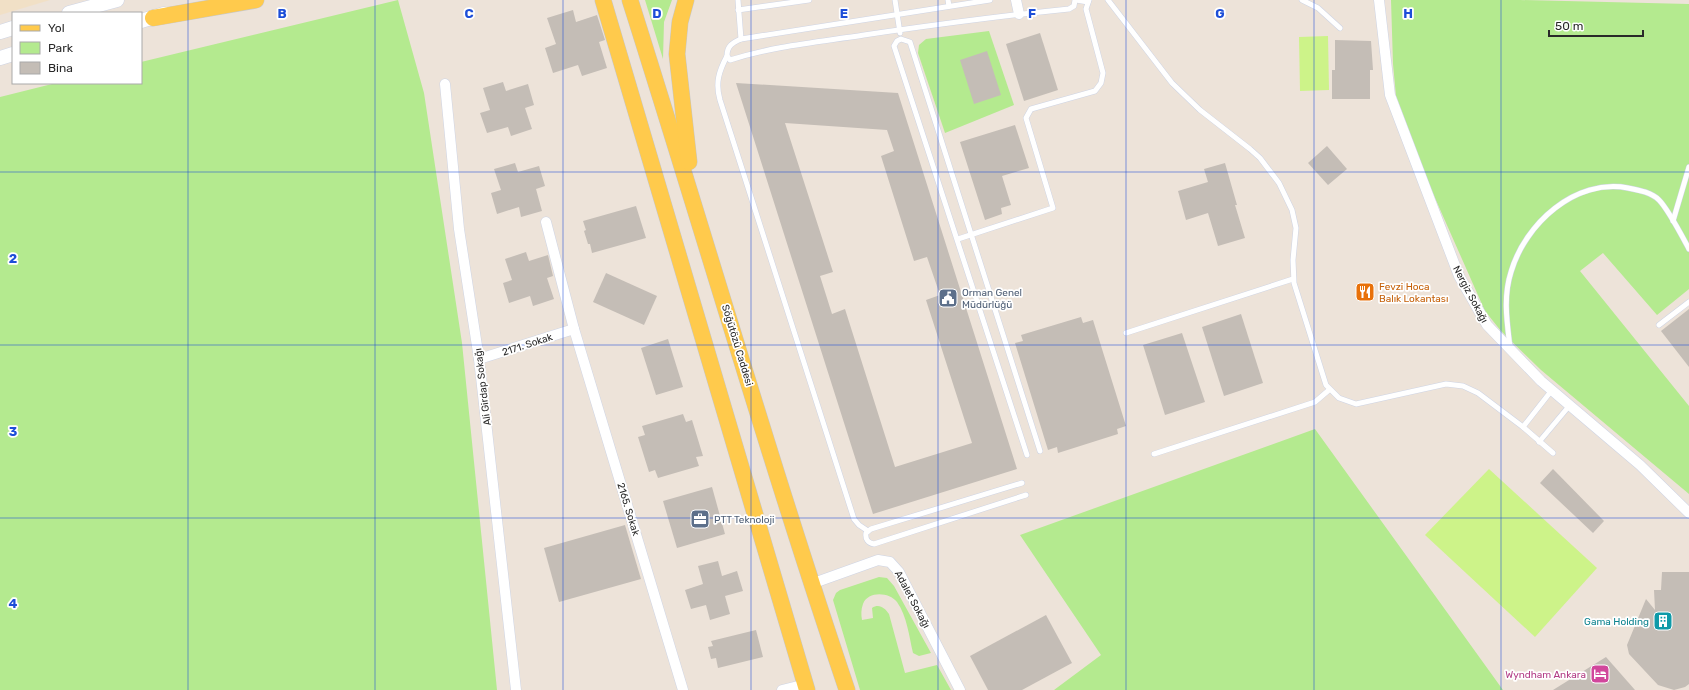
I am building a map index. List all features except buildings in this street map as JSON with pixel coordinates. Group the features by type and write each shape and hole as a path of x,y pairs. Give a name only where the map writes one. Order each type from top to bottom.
{"main road":[{"path":"73,12 117,0"},
{"path":"147,19 210,0"},
{"path":"147,19 256,0"},
{"path":"603,0 806,687"},
{"name":"Söğütözü Caddesi","path":"630,0 694,202 811,584 847,690"},
{"path":"686,0 680,22 677,54 694,202"},
{"path":"0,32 12,28"},
{"path":"0,58 12,54"}],"street":[{"path":"1016,0 1019,14"},
{"name":"Nergiz Sokağı","path":"1379,0 1390,95 1459,276 1487,325 1510,350 1552,390 1640,465 1689,513"},
{"name":"Ali Girdap Sokağı","path":"445,84 459,229 479,359 516,690"},
{"name":"2165. Sokak","path":"546,222 574,329 683,690"},
{"name":"2171. Sokak","path":"479,359 574,329"},
{"name":"Adalet Sokağı","path":"811,584 878,560 890,562 899,572 960,690"},
{"path":"782,690 806,687"}],"lane":[{"path":"738,0 740,39"},
{"path":"738,10 809,0"},
{"path":"895,0 901,39"},
{"path":"948,0 949,6"},
{"path":"868,531 854,519 718,93 718,78 729,47 732,43 740,39 990,0"},
{"path":"727,56 730,60 755,52 900,30 1019,14 1069,9 1074,6 1075,0 1088,1 1086,9 1103,73 1101,83 1095,91 1030,109 1026,118 1053,208 958,239"},
{"path":"1108,0 1172,83 1200,110 1250,149 1265,164 1279,183 1292,210 1296,228 1293,260 1293,279 1296,293 1323,378 1329,390 1339,398 1356,404 1446,384 1459,385 1478,393 1523,427 1553,453"},
{"path":"1302,0 1318,8 1340,28"},
{"path":"901,39 910,42 1040,451"},
{"path":"901,39 897,41 894,46 1027,455"},
{"path":"1673,221 1689,167"},
{"path":"1510,350 1506,309 1508,280 1522,244 1542,219 1587,189 1598,187 1622,187 1646,192 1653,196 1659,200 1689,249"},
{"path":"1126,333 1293,279"},
{"path":"1659,325 1689,302"},
{"path":"1154,454 1315,402 1329,390"},
{"path":"1523,427 1552,390"},
{"path":"1539,442 1570,405"},
{"path":"868,531 1022,484"},
{"path":"868,531 866,533 866,539 868,542 874,544 1026,495"}],"shaded area":[{"path":"0,0 50,0 0,15"}],"green space":[{"path":"398,0 424,93 462,343 497,690 0,690 0,97 52,84 142,84 142,62"},
{"path":"645,0 672,0 664,22 663,59"},
{"path":"1391,0 1520,0 1689,4 1689,289 1657,315 1603,253 1580,271 1689,406 1689,494 1541,370 1501,331 1485,311 1431,189 1396,96 1393,64"},
{"path":"989,31 1014,105 945,133 918,53 919,45 926,39"},
{"path":"1328,36 1329,90 1300,91 1299,37"},
{"path":"1315,429 1503,690 1054,690 1101,655 1020,535"},
{"path":"1489,469 1597,568 1535,637 1425,535"},
{"path":"879,577 887,578 894,586 931,653 919,656 913,653 903,613 897,602 889,596 879,594 869,597 863,604 861,614 862,620 873,618 872,608 879,606 884,608 889,614 905,673 937,665 951,690 860,690 833,600 836,593 840,590"}],"place":[{"name":"Fevzi Hoca Balık Lokantası","path":"1365,292"},
{"name":"Orman Genel Müdürlüğü","path":"948,298"},
{"name":"PTT Teknoloji","path":"700,519"},
{"name":"Gama Holding","path":"1663,621"},
{"name":"Wyndham Ankara","path":"1600,674"}]}
